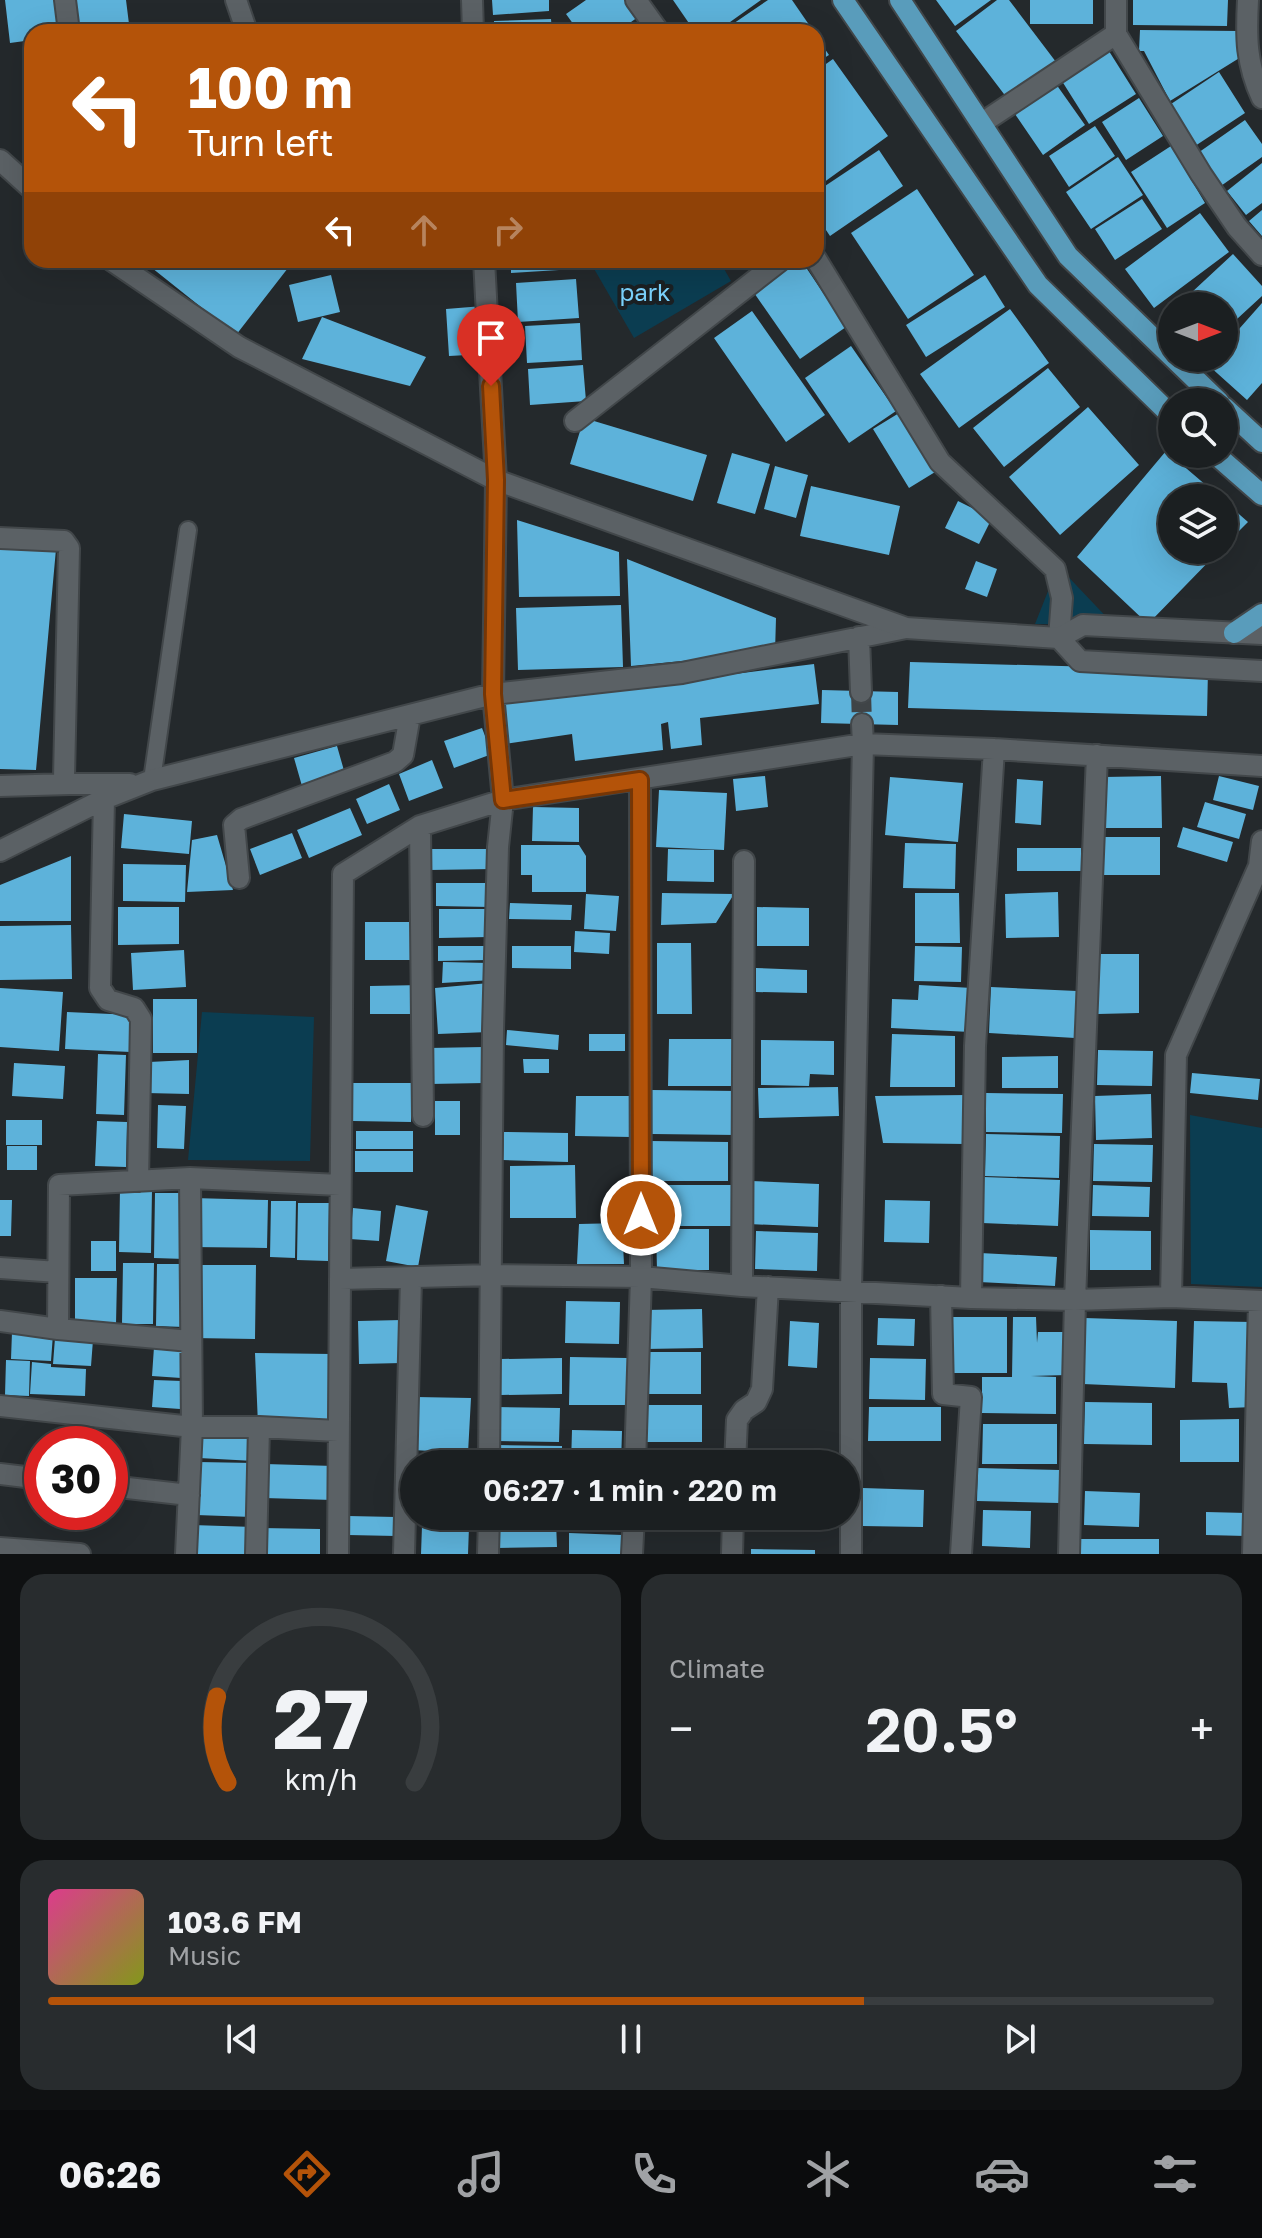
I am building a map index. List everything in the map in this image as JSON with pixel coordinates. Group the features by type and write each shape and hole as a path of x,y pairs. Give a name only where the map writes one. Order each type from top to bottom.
{"main road":[{"path":"843,0 1038,285 1158,402"},
{"path":"900,0 1068,256 1205,388"},
{"path":"1238,420 1262,442"},
{"path":"1231,468 1262,495"},
{"path":"1234,633 1262,614"}],"street":[{"path":"65,0 68,24"},
{"path":"236,0 244,24"},
{"path":"472,0 473,24"},
{"path":"636,0 653,24"},
{"path":"1116,0 1116,34 1201,174 1237,227 1262,255"},
{"path":"1248,0 1246,46 1254,81 1262,98"},
{"path":"982,123 1116,34"},
{"path":"0,160 24,182"},
{"path":"123,268 239,347 496,480 906,628"},
{"path":"484,268 496,480 493,694 503,800 498,847 493,1030 489,1450"},
{"path":"575,421 771,268"},
{"path":"821,268 940,462 1055,569 1062,598 1059,638 1080,661 1262,671"},
{"path":"0,538 64,541 69,548 64,778 70,784"},
{"path":"0,851 104,799 147,782 493,694 682,673 906,628 1059,638 1083,625 1262,634"},
{"path":"859,637 861,692"},
{"path":"239,878 234,825 241,819 395,762 403,755 410,715"},
{"path":"851,1554 851,1290 862,734"},
{"path":"338,1554 343,874 420,826 503,800 640,780 862,734 994,749 1262,766"},
{"path":"971,1298 975,1046 994,749"},
{"path":"1069,1554 1075,1300 1097,755"},
{"path":"635,1450 641,1277 640,780"},
{"path":"0,786 147,782"},
{"path":"104,799 100,988 108,1000 134,1008 141,1019 138,1181"},
{"path":"420,826 423,1116"},
{"path":"1171,1297 1176,1055 1261,866 1262,841"},
{"path":"742,1286 744,861"},
{"path":"186,1554 192,1427 190,1178"},
{"path":"58,1329 59,1185 190,1178 340,1185"},
{"path":"0,1268 58,1272"},
{"path":"341,1279 492,1275 641,1277 742,1286 971,1298 1075,1300 1171,1297 1260,1301 1253,1554"},
{"path":"404,1554 411,1278"},
{"path":"736,1450 737,1420 744,1410 756,1402 762,1389 768,1287"},
{"path":"941,1296 943,1394 971,1397 961,1554"},
{"path":"0,1321 190,1341"},
{"path":"0,1406 192,1427 338,1431"},
{"path":"256,1554 259,1427"},
{"path":"0,1474 24,1477"},
{"path":"128,1488 189,1495"},
{"path":"488,1554 489,1530"},
{"path":"632,1554 633,1530"},
{"path":"732,1554 733,1530"},
{"path":"0,1548 80,1554"}],"lane":[{"path":"147,782 188,530"}],"green space":[{"name":"park","path":"594,268 724,268 731,281 634,338"},
{"path":"1058,566 1114,625 1035,624"},
{"path":"202,1012 314,1017 310,1161 188,1160"},
{"path":"1190,1115 1262,1128 1262,1287 1191,1284"}],"building":[{"path":"5,0 56,0 59,24 24,24 24,41 10,43"},
{"path":"74,0 126,0 129,24 77,24"},
{"path":"492,0 549,0 549,11 493,15"},
{"path":"586,0 626,0 638,17 628,24 573,24 566,14"},
{"path":"673,0 761,0 727,24 690,24"},
{"path":"768,0 792,0 808,24 733,24"},
{"path":"936,0 991,0 955,26"},
{"path":"997,0 1009,0 1056,62 1007,98 956,31"},
{"path":"1030,0 1093,0 1093,24 1030,24"},
{"path":"1133,0 1228,0 1227,26 1133,25"},
{"path":"551,19 551,24 494,24 494,21"},
{"path":"1140,30 1238,31 1241,57 1170,101 1144,51 1139,51"},
{"path":"1107,48 1136,94 1089,124 1060,78"},
{"path":"833,59 888,136 824,182 824,65"},
{"path":"1219,72 1245,113 1192,148 1165,108"},
{"path":"1056,84 1085,125 1043,155 1015,114"},
{"path":"1139,98 1163,136 1126,160 1102,122"},
{"path":"1245,120 1262,144 1262,157 1218,188 1195,155"},
{"path":"1095,126 1115,156 1069,187 1049,156"},
{"path":"1171,146 1205,203 1167,228 1131,172"},
{"path":"879,150 903,186 830,236 824,227 824,187"},
{"path":"1118,157 1143,195 1091,229 1066,192"},
{"path":"1262,163 1262,203 1246,215 1227,191"},
{"path":"917,189 974,275 908,319 851,233"},
{"path":"1142,199 1162,229 1115,260 1095,229"},
{"path":"1262,210 1262,236 1249,221"},
{"path":"1200,213 1229,252 1175,292 1158,292 1158,305 1154,308 1125,269"},
{"path":"1233,254 1262,286 1262,296 1238,318 1238,292 1192,292"},
{"path":"152,268 288,268 236,335"},
{"path":"511,268 575,269 511,273"},
{"path":"777,268 806,268 846,327 800,359 750,287"},
{"path":"331,275 340,312 298,322 289,285"},
{"path":"985,275 1005,307 926,357 906,325"},
{"path":"576,279 579,318 518,322 516,283"},
{"path":"1262,303 1262,383 1247,400 1238,388 1234,388 1216,372 1238,372 1238,330"},
{"path":"483,306 486,354 449,356 446,309"},
{"path":"1010,309 1049,363 959,428 920,374"},
{"path":"752,311 825,415 786,442 714,338"},
{"path":"322,317 426,357 410,386 302,359"},
{"path":"580,323 582,360 527,363 525,326"},
{"path":"851,346 896,411 849,443 805,378"},
{"path":"583,365 586,401 530,405 528,369"},
{"path":"1048,368 1080,407 1004,467 973,428"},
{"path":"1088,407 1139,465 1060,535 1009,477"},
{"path":"904,410 940,469 909,488 873,429"},
{"path":"584,418 707,455 693,501 570,464"},
{"path":"732,453 770,464 755,514 717,503"},
{"path":"1158,461 1158,468 1186,468 1205,484 1158,484 1158,564 1206,564 1148,624 1077,557"},
{"path":"775,466 808,475 796,518 764,509"},
{"path":"811,486 900,506 889,555 800,536"},
{"path":"958,501 992,518 979,544 945,528"},
{"path":"1238,513 1248,522 1238,532"},
{"path":"517,520 619,552 620,596 519,597"},
{"path":"0,546 56,549 36,770 0,769"},
{"path":"627,559 776,618 775,652 631,666"},
{"path":"976,561 997,569 987,597 965,589"},
{"path":"621,605 623,667 518,670 516,608"},
{"path":"910,662 1208,670 1207,716 908,708"},
{"path":"814,664 819,704 700,718 702,745 671,749 668,722 661,724 663,750 575,761 572,734 505,744 500,704"},
{"path":"822,690 898,692 898,725 821,723"},
{"path":"482,728 492,754 454,768 444,741"},
{"path":"337,746 345,774 302,786 294,758"},
{"path":"432,760 443,788 409,801 399,774"},
{"path":"765,776 768,807 736,811 733,779"},
{"path":"1161,776 1162,828 1104,828 1104,777"},
{"path":"1219,776 1259,786 1253,810 1213,800"},
{"path":"890,777 963,783 958,842 885,835"},
{"path":"1017,779 1043,781 1041,825 1015,823"},
{"path":"389,784 400,810 367,824 356,799"},
{"path":"659,790 727,793 724,850 656,847"},
{"path":"1205,802 1246,814 1239,839 1197,827"},
{"path":"533,807 579,808 579,842 532,841"},
{"path":"350,808 362,835 309,858 297,830"},
{"path":"124,814 192,821 189,854 121,848"},
{"path":"1183,827 1233,842 1227,862 1177,847"},
{"path":"292,833 302,858 260,875 250,849"},
{"path":"217,835 233,890 187,892 192,840"},
{"path":"1102,837 1160,837 1160,875 1102,875"},
{"path":"905,843 956,844 955,889 903,888"},
{"path":"521,845 579,845 586,856 586,892 532,892 532,875 521,875"},
{"path":"1017,848 1081,848 1081,871 1017,871"},
{"path":"430,849 493,849 493,869 429,870"},
{"path":"668,849 714,850 714,882 667,881"},
{"path":"71,856 71,921 0,921 0,885"},
{"path":"123,864 186,865 185,902 123,901"},
{"path":"436,883 491,883 491,907 436,906"},
{"path":"1058,892 1059,937 1006,938 1005,894"},
{"path":"662,893 734,894 716,923 661,925"},
{"path":"915,893 959,893 960,943 915,943"},
{"path":"586,894 619,896 616,931 584,929"},
{"path":"510,903 572,905 571,920 509,919"},
{"path":"118,907 179,907 179,944 118,945"},
{"path":"757,907 809,908 809,946 757,946"},
{"path":"439,909 489,909 489,937 439,938"},
{"path":"365,922 414,922 414,960 365,960"},
{"path":"71,925 72,979 0,980 0,926"},
{"path":"575,931 610,933 609,954 574,952"},
{"path":"657,943 691,943 692,1014 657,1014"},
{"path":"438,946 488,946 488,960 438,961"},
{"path":"512,946 571,946 571,969 512,968"},
{"path":"915,946 962,947 961,982 914,981"},
{"path":"184,950 186,987 133,990 131,953"},
{"path":"1097,954 1139,954 1139,1013 1098,1014"},
{"path":"443,962 489,963 492,980 442,983"},
{"path":"756,968 807,970 807,993 756,992"},
{"path":"489,983 489,1032 438,1034 435,988"},
{"path":"422,985 422,1014 370,1014 370,986"},
{"path":"919,985 972,988 970,1032 891,1028 892,999 918,1000"},
{"path":"991,987 1077,991 1075,1038 989,1033"},
{"path":"0,988 63,992 59,1051 0,1047"},
{"path":"153,999 197,999 197,1053 153,1053"},
{"path":"67,1012 133,1015 131,1052 65,1049"},
{"path":"507,1030 559,1035 558,1050 506,1045"},
{"path":"589,1034 625,1034 625,1051 589,1051"},
{"path":"892,1034 955,1036 955,1087 890,1087"},
{"path":"669,1039 740,1039 740,1086 668,1086"},
{"path":"761,1040 834,1041 834,1075 810,1074 809,1086 761,1085"},
{"path":"484,1047 485,1083 429,1084 428,1048"},
{"path":"1098,1050 1153,1051 1152,1086 1097,1085"},
{"path":"98,1054 126,1055 124,1115 96,1114"},
{"path":"1058,1056 1058,1088 1002,1088 1002,1057"},
{"path":"523,1059 549,1059 549,1073 524,1073"},
{"path":"189,1060 189,1094 146,1093 149,1062"},
{"path":"14,1063 65,1066 63,1099 12,1096"},
{"path":"1192,1073 1260,1079 1258,1100 1190,1093"},
{"path":"353,1083 412,1083 411,1122 353,1121"},
{"path":"838,1087 839,1116 759,1118 758,1088"},
{"path":"652,1090 737,1091 737,1135 652,1134"},
{"path":"986,1093 1063,1094 1062,1133 986,1132"},
{"path":"1151,1094 1152,1138 1096,1140 1095,1096"},
{"path":"967,1095 967,1144 883,1143 875,1096"},
{"path":"576,1096 632,1096 631,1137 575,1136"},
{"path":"435,1101 460,1101 460,1135 435,1135"},
{"path":"158,1105 186,1106 184,1149 157,1148"},
{"path":"6,1120 42,1120 42,1145 6,1145"},
{"path":"97,1121 127,1122 126,1167 95,1166"},
{"path":"356,1131 413,1131 413,1149 356,1149"},
{"path":"504,1132 568,1133 568,1162 503,1160"},
{"path":"986,1134 1060,1136 1059,1178 985,1176"},
{"path":"651,1141 728,1142 728,1181 650,1181"},
{"path":"1094,1144 1153,1145 1152,1182 1093,1181"},
{"path":"7,1146 37,1146 37,1170 7,1170"},
{"path":"355,1151 413,1151 413,1172 355,1172"},
{"path":"575,1165 576,1218 510,1218 510,1166"},
{"path":"984,1177 1060,1180 1058,1226 982,1223"},
{"path":"751,1181 819,1184 818,1227 749,1224"},
{"path":"657,1185 732,1185 732,1226 656,1226"},
{"path":"1093,1185 1150,1187 1149,1217 1092,1216"},
{"path":"120,1188 152,1189 151,1253 119,1252"},
{"path":"155,1193 187,1193 185,1259 154,1258"},
{"path":"193,1198 268,1200 267,1248 192,1247"},
{"path":"0,1200 12,1200 11,1236 0,1236"},
{"path":"885,1200 930,1201 929,1243 884,1242"},
{"path":"271,1201 296,1201 295,1258 270,1257"},
{"path":"298,1203 329,1203 328,1261 297,1260"},
{"path":"396,1205 428,1211 418,1267 386,1261"},
{"path":"353,1208 381,1211 379,1241 350,1239"},
{"path":"622,1223 624,1264 577,1264 579,1224"},
{"path":"656,1229 709,1229 709,1270 657,1270"},
{"path":"1090,1230 1151,1231 1151,1270 1090,1270"},
{"path":"756,1231 818,1233 817,1271 755,1269"},
{"path":"91,1241 116,1241 116,1271 91,1271"},
{"path":"980,1253 1057,1257 1055,1286 979,1282"},
{"path":"123,1263 154,1263 153,1324 122,1324"},
{"path":"157,1264 184,1264 184,1327 156,1326"},
{"path":"193,1265 256,1265 255,1339 193,1338"},
{"path":"75,1278 117,1278 116,1324 75,1324"},
{"path":"566,1301 620,1302 619,1344 565,1343"},
{"path":"702,1309 703,1348 645,1349 644,1310"},
{"path":"951,1317 1007,1317 1007,1373 951,1373"},
{"path":"1013,1317 1036,1317 1037,1343 1038,1332 1067,1332 1067,1375 1031,1376 1056,1377 1056,1414 982,1413 982,1377 1012,1377"},
{"path":"878,1318 915,1319 914,1346 877,1345"},
{"path":"1085,1318 1177,1321 1175,1388 1083,1384"},
{"path":"402,1320 402,1363 359,1364 358,1321"},
{"path":"790,1321 819,1323 817,1368 788,1366"},
{"path":"1194,1321 1253,1322 1253,1407 1229,1408 1227,1383 1192,1382"},
{"path":"12,1332 53,1334 51,1361 11,1359"},
{"path":"55,1338 93,1340 91,1366 53,1364"},
{"path":"154,1347 183,1348 181,1378 152,1376"},
{"path":"644,1352 701,1352 701,1394 644,1394"},
{"path":"255,1353 332,1354 331,1424 258,1425"},
{"path":"570,1357 627,1358 627,1405 569,1405"},
{"path":"562,1358 562,1394 501,1395 501,1359"},
{"path":"870,1358 926,1359 925,1400 869,1399"},
{"path":"6,1360 30,1361 29,1396 5,1395"},
{"path":"32,1362 51,1364 51,1367 86,1369 85,1396 30,1394"},
{"path":"154,1380 182,1381 180,1409 152,1407"},
{"path":"416,1397 471,1398 468,1450 413,1450"},
{"path":"1085,1402 1152,1403 1152,1445 1084,1444"},
{"path":"644,1405 702,1405 702,1442 644,1442"},
{"path":"496,1407 560,1408 559,1442 496,1441"},
{"path":"869,1407 941,1407 941,1441 868,1441"},
{"path":"1239,1419 1239,1462 1180,1462 1180,1420"},
{"path":"983,1424 1057,1424 1057,1464 982,1464"},
{"path":"572,1430 622,1431 621,1450 571,1450"},
{"path":"201,1436 255,1439 254,1461 199,1458"},
{"path":"497,1445 562,1446 562,1450 497,1450"},
{"path":"198,1462 254,1463 252,1517 196,1515"},
{"path":"265,1464 334,1466 333,1500 264,1498"},
{"path":"978,1468 1060,1470 1059,1503 977,1501"},
{"path":"863,1488 924,1490 923,1527 862,1526"},
{"path":"1085,1491 1140,1493 1139,1527 1084,1525"},
{"path":"983,1510 1031,1511 1030,1548 982,1546"},
{"path":"1206,1512 1247,1513 1246,1536 1206,1535"},
{"path":"348,1516 396,1517 396,1536 348,1535"},
{"path":"192,1525 254,1527 253,1554 191,1554"},
{"path":"261,1528 320,1529 320,1554 260,1554"},
{"path":"422,1530 469,1530 468,1554 421,1554"},
{"path":"496,1530 556,1530 557,1547 496,1548"},
{"path":"569,1533 622,1535 621,1554 569,1554"},
{"path":"1080,1539 1159,1539 1159,1554 1080,1554"},
{"path":"751,1549 815,1550 815,1554 751,1554"}],"tunnel":[{"path":"861,692 862,724"}],"route":[{"path":"491,386 496,480 493,694 503,800 640,780 641,1215"}]}
